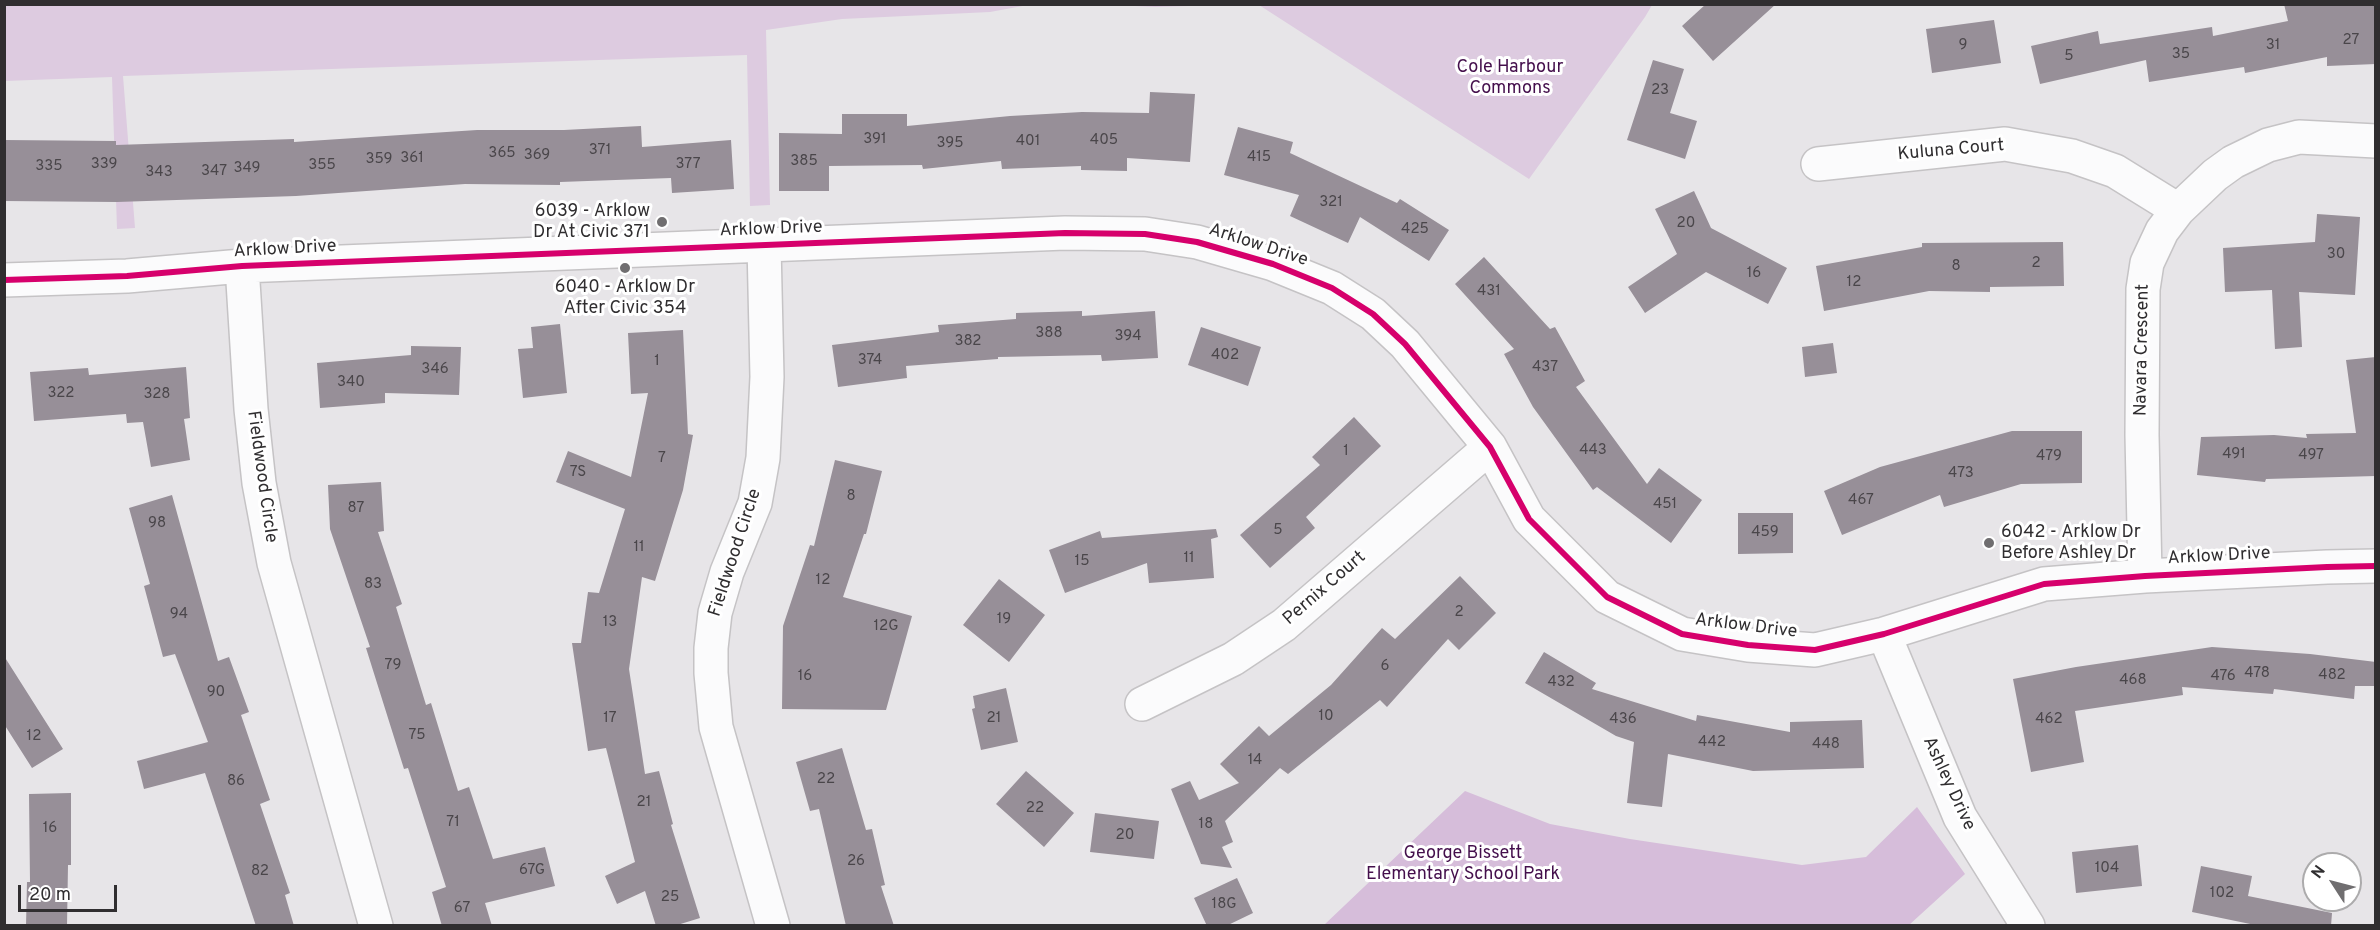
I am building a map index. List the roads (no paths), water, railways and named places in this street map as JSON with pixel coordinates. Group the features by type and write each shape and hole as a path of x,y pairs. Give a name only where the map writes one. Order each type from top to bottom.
{"street":[{"name":"Navara Crescent","path":"2145,576 2142,435 2143,290 2147,263 2162,231 2178,210 2223,169 2268,145 2299,137 2376,141"},
{"name":"Kuluna Court","path":"1818,164 2006,144 2072,156 2115,171 2178,210"},
{"name":"Arklow Drive","path":"4,280 127,276 242,266 1092,232 1145,234 1222,248 1273,264 1320,282 1355,301 1373,314 1405,344 1490,447 1529,519 1607,597 1682,634 1748,645 1815,650 1884,634 2044,584 2145,576 2376,566"},
{"name":"Fieldwood Circle","path":"764,245 767,377 763,458 750,518 727,572 715,613 711,673 717,727 773,926"},
{"name":"Fieldwood Circle","path":"242,266 251,409 259,483 274,563 376,926"},
{"name":"Pernix Court","path":"1142,704 1233,659 1284,624 1490,447"},
{"name":"Ashley Drive","path":"1884,634 1960,817 2028,926"}],"place":[{"name":"6039 - Arklow Dr At Civic 371","path":"662,222"},
{"name":"6040 - Arklow Dr After Civic 354","path":"625,268"},
{"name":"6042 - Arklow Dr Before Ashley Dr","path":"1989,543"}],"park label":[{"name":"Cole Harbour Commons","path":"1510,78"},
{"name":"George Bissett Elementary School Park","path":"1463,864"}]}
